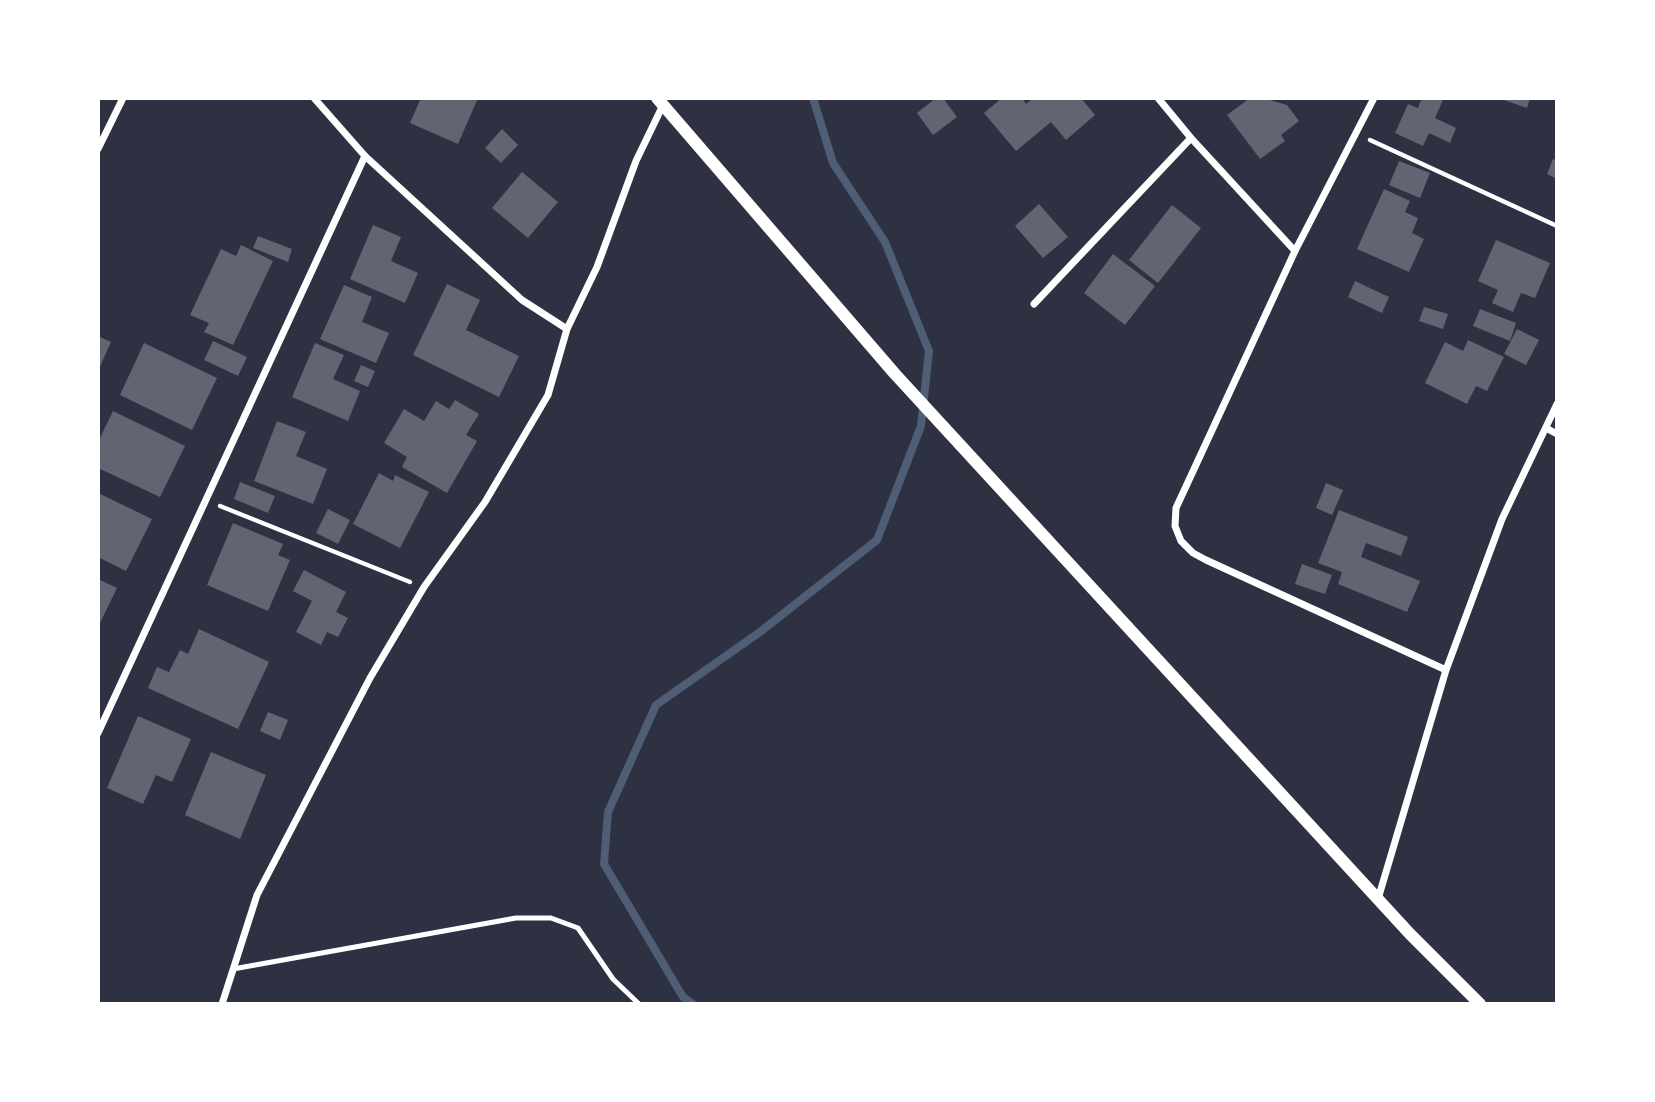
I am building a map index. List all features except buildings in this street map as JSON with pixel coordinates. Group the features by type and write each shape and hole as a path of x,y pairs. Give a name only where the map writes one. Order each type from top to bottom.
{"street":[{"path":"98,149 123,98"},
{"path":"314,98 365,156 522,300 567,329"},
{"path":"1158,98 1295,251"},
{"path":"1374,98 1295,251 1176,508 1175,526 1181,541 1193,553 1206,560 1446,670"},
{"path":"222,1004 257,895 370,678 424,587 485,502 548,396 567,329 597,267 660,101 895,374 1378,899 1480,1004"},
{"path":"1034,304 1191,138"},
{"path":"98,733 365,156"},
{"path":"1378,899 1446,670 1502,519 1557,404"},
{"path":"1546,428 1557,434"}],"lane":[{"path":"233,970 516,918 551,918 578,928 613,978 639,1004"}],"path":[{"path":"1357,134 1557,226"},
{"path":"206,501 424,587"}],"waterway":[{"path":"693,1004 683,997 604,864 608,812 656,705 760,632 877,540 921,426 929,351 885,242 833,163 813,98"}]}
